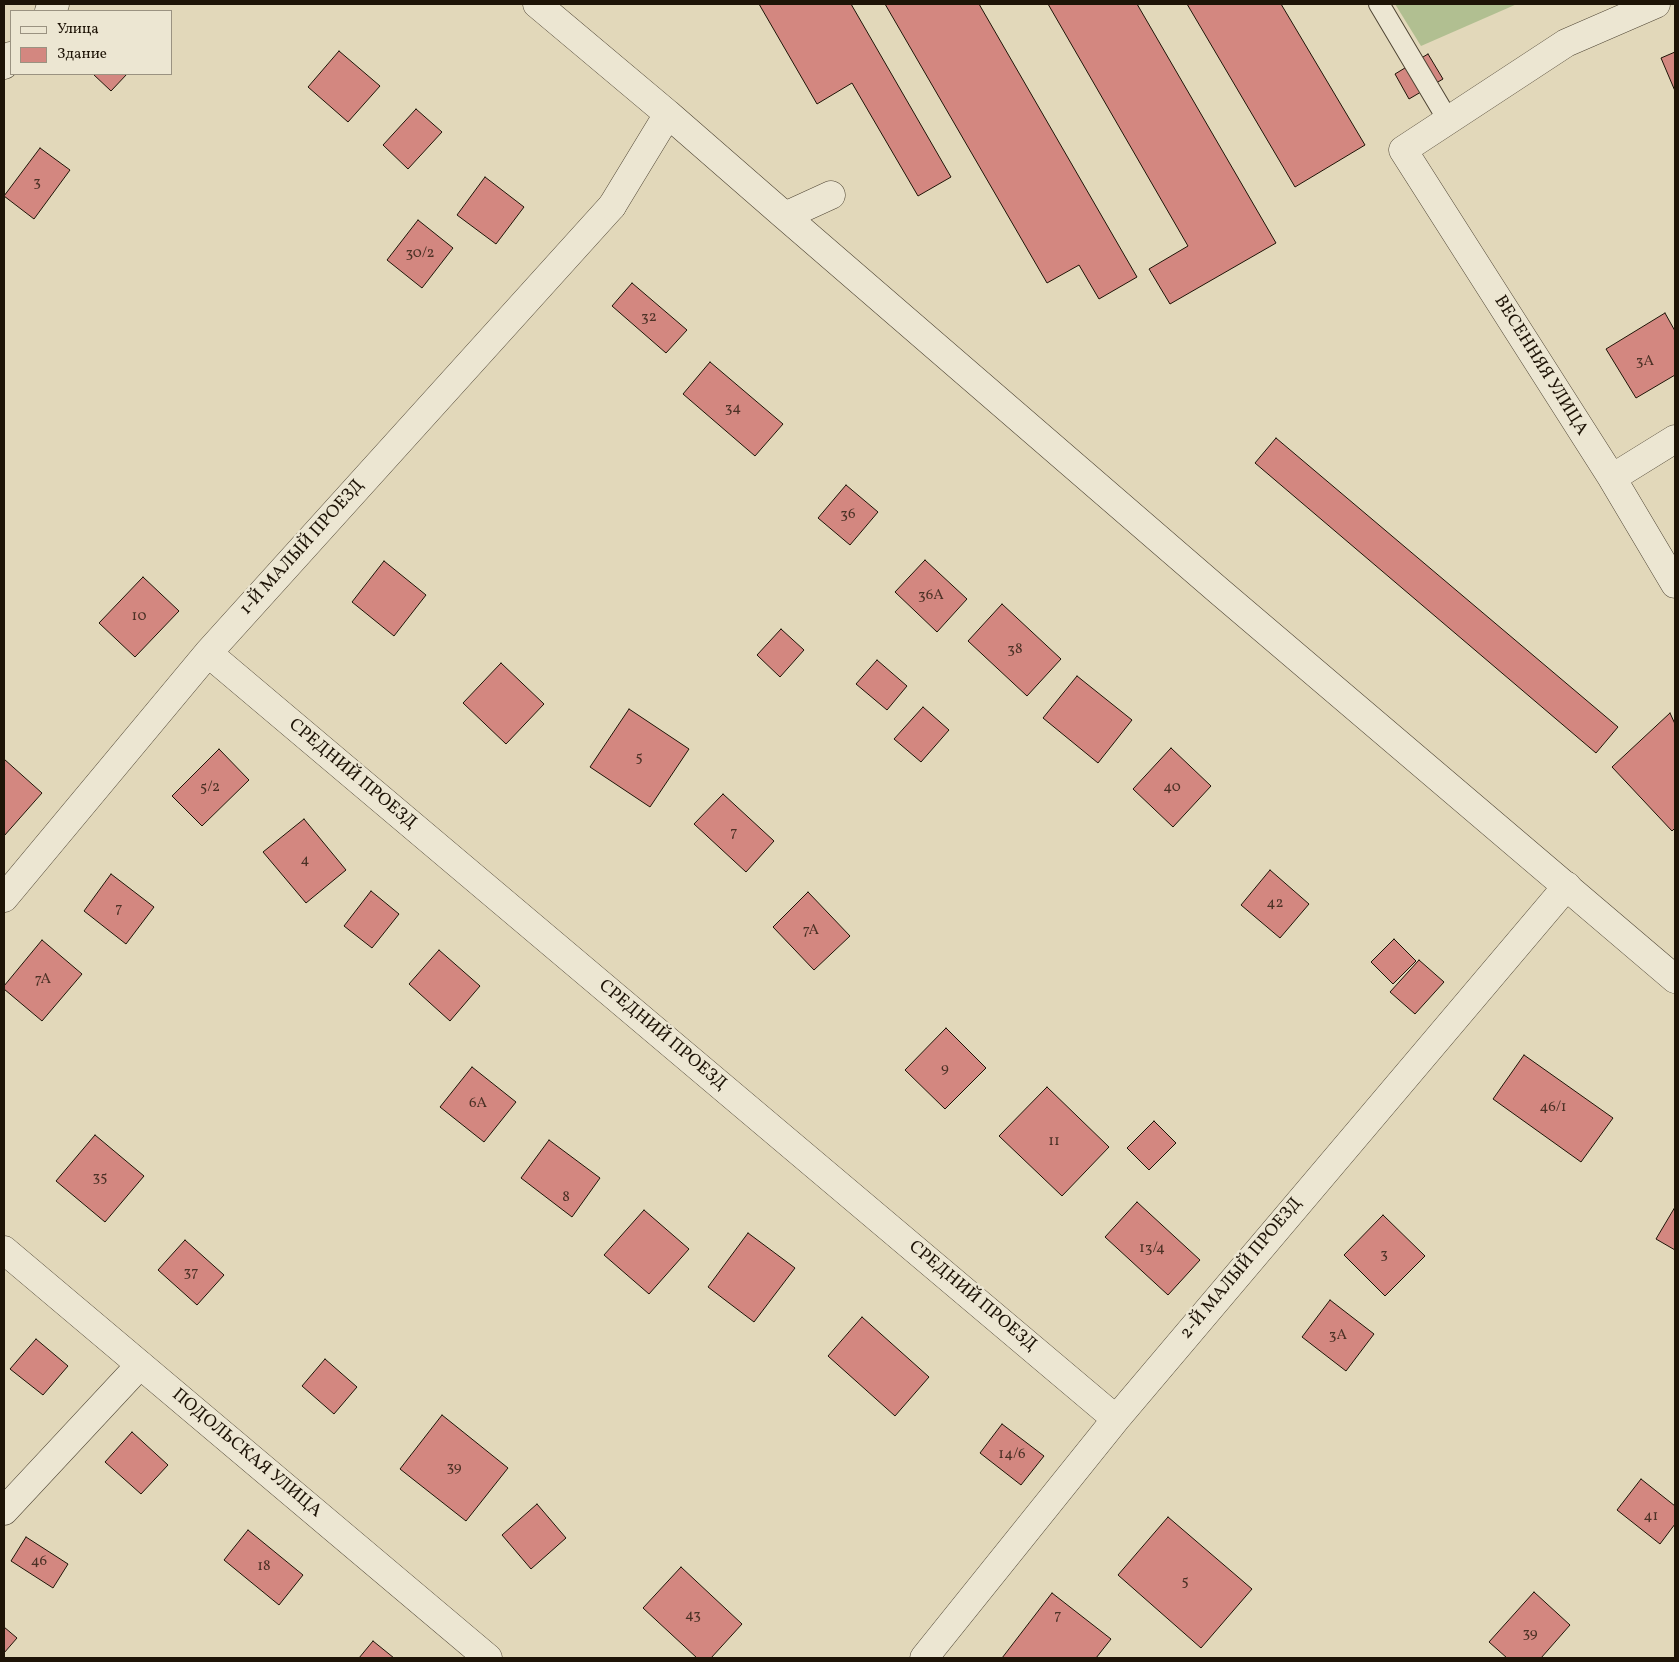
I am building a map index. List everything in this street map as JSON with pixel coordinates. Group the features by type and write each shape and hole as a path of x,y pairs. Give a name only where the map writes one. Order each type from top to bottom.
{"street":[{"path":"537,4 668,114 1211,584 1675,979"},
{"path":"1448,120 1566,43 1656,4"},
{"name":"1-Й МАЛЫЙ ПРОЕЗД","path":"4,898 208,653 612,206 668,114"},
{"name":"ВЕСЕННЯЯ УЛИЦА","path":"1448,120 1403,150 1612,478 1675,584"},
{"path":"785,216 831,194"},
{"path":"1612,478 1675,439"},
{"name":"СРЕДНИЙ ПРОЕЗД","path":"208,653 1116,1419"},
{"name":"2-Й МАЛЫЙ ПРОЕЗД","path":"924,1658 1116,1419 1567,886"},
{"name":"ПОДОЛЬСКАЯ УЛИЦА","path":"4,1250 488,1658"},
{"path":"4,1511 140,1366"}],"lane":[{"path":"1379,4 1448,120"}],"green space":[{"path":"1395,4 1517,4 1421,46"}],"building":[{"path":"759,4 851,4 951,177 918,196 852,83 817,104"},
{"path":"885,4 979,4 1137,277 1099,299 1079,265 1047,283"},
{"path":"1048,4 1137,4 1276,243 1170,304 1149,269 1188,246"},
{"path":"1187,4 1281,4 1365,145 1295,187"},
{"path":"339,51 380,86 348,122 308,87"},
{"path":"1675,52 1675,91 1661,58"},
{"path":"1428,54 1443,79 1409,99 1395,74"},
{"path":"94,75 126,75 111,91"},
{"path":"416,109 442,132 408,169 383,145"},
{"path":"40,148 70,170 34,219 4,196"},
{"path":"485,177 524,207 496,244 457,215"},
{"path":"418,220 453,248 422,288 387,260"},
{"path":"632,283 687,330 666,353 612,306"},
{"path":"1665,313 1675,331 1675,375 1636,398 1606,349"},
{"path":"710,362 783,424 755,456 683,394"},
{"path":"1276,438 1618,727 1596,753 1255,463"},
{"path":"846,485 878,512 850,545 818,518"},
{"path":"925,560 967,599 937,632 895,592"},
{"path":"384,561 426,595 394,636 352,602"},
{"path":"143,577 179,611 135,657 99,623"},
{"path":"1002,604 1061,659 1027,696 968,641"},
{"path":"781,629 804,650 780,677 757,655"},
{"path":"877,660 907,686 887,710 856,684"},
{"path":"501,663 544,704 506,744 463,703"},
{"path":"1077,676 1132,720 1098,763 1043,718"},
{"path":"923,707 949,730 921,762 894,739"},
{"path":"629,709 689,749 650,807 590,767"},
{"path":"1670,713 1675,724 1675,828 1672,831 1612,767"},
{"path":"1171,748 1211,786 1173,827 1133,789"},
{"path":"219,749 249,780 202,826 172,796"},
{"path":"4,759 42,793 4,836"},
{"path":"723,794 774,841 746,872 694,824"},
{"path":"304,819 346,870 306,903 263,852"},
{"path":"1270,870 1309,904 1280,938 1241,905"},
{"path":"111,874 154,907 126,944 84,911"},
{"path":"371,891 399,914 372,948 344,926"},
{"path":"808,892 850,936 814,970 773,927"},
{"path":"1394,939 1416,961 1393,984 1371,962"},
{"path":"42,940 82,974 42,1021 4,989 4,986"},
{"path":"439,950 480,986 450,1021 409,984"},
{"path":"1419,960 1444,982 1415,1014 1390,992"},
{"path":"946,1028 986,1068 945,1109 905,1070"},
{"path":"1524,1055 1613,1118 1581,1162 1493,1099"},
{"path":"472,1067 516,1102 484,1142 440,1107"},
{"path":"1047,1087 1109,1147 1062,1196 999,1136"},
{"path":"1154,1121 1176,1143 1149,1170 1127,1148"},
{"path":"95,1135 144,1176 105,1222 56,1181"},
{"path":"549,1140 600,1178 572,1217 521,1178"},
{"path":"1137,1202 1200,1260 1168,1295 1105,1237"},
{"path":"1675,1207 1675,1250 1656,1239"},
{"path":"644,1210 689,1249 649,1294 604,1255"},
{"path":"1383,1215 1425,1256 1385,1296 1344,1255"},
{"path":"748,1233 795,1268 754,1322 708,1287"},
{"path":"185,1240 224,1275 197,1305 158,1270"},
{"path":"1330,1300 1374,1334 1346,1371 1302,1337"},
{"path":"862,1317 929,1377 895,1416 828,1356"},
{"path":"36,1339 68,1366 43,1395 10,1369"},
{"path":"325,1359 357,1387 334,1414 302,1386"},
{"path":"442,1415 508,1468 466,1521 400,1469"},
{"path":"1002,1424 1044,1456 1021,1485 980,1453"},
{"path":"132,1432 168,1465 141,1494 105,1462"},
{"path":"1641,1479 1675,1506 1675,1524 1660,1544 1617,1510"},
{"path":"537,1504 566,1538 531,1569 502,1535"},
{"path":"1168,1517 1252,1589 1201,1648 1118,1575"},
{"path":"248,1530 303,1575 279,1605 224,1560"},
{"path":"26,1537 68,1564 53,1588 11,1561"},
{"path":"681,1567 742,1624 711,1658 697,1658 643,1608"},
{"path":"1534,1592 1570,1625 1541,1658 1507,1658 1489,1642"},
{"path":"1052,1593 1111,1639 1096,1658 1002,1658"},
{"path":"4,1627 17,1638 4,1653"},
{"path":"373,1641 394,1658 359,1658"}]}
